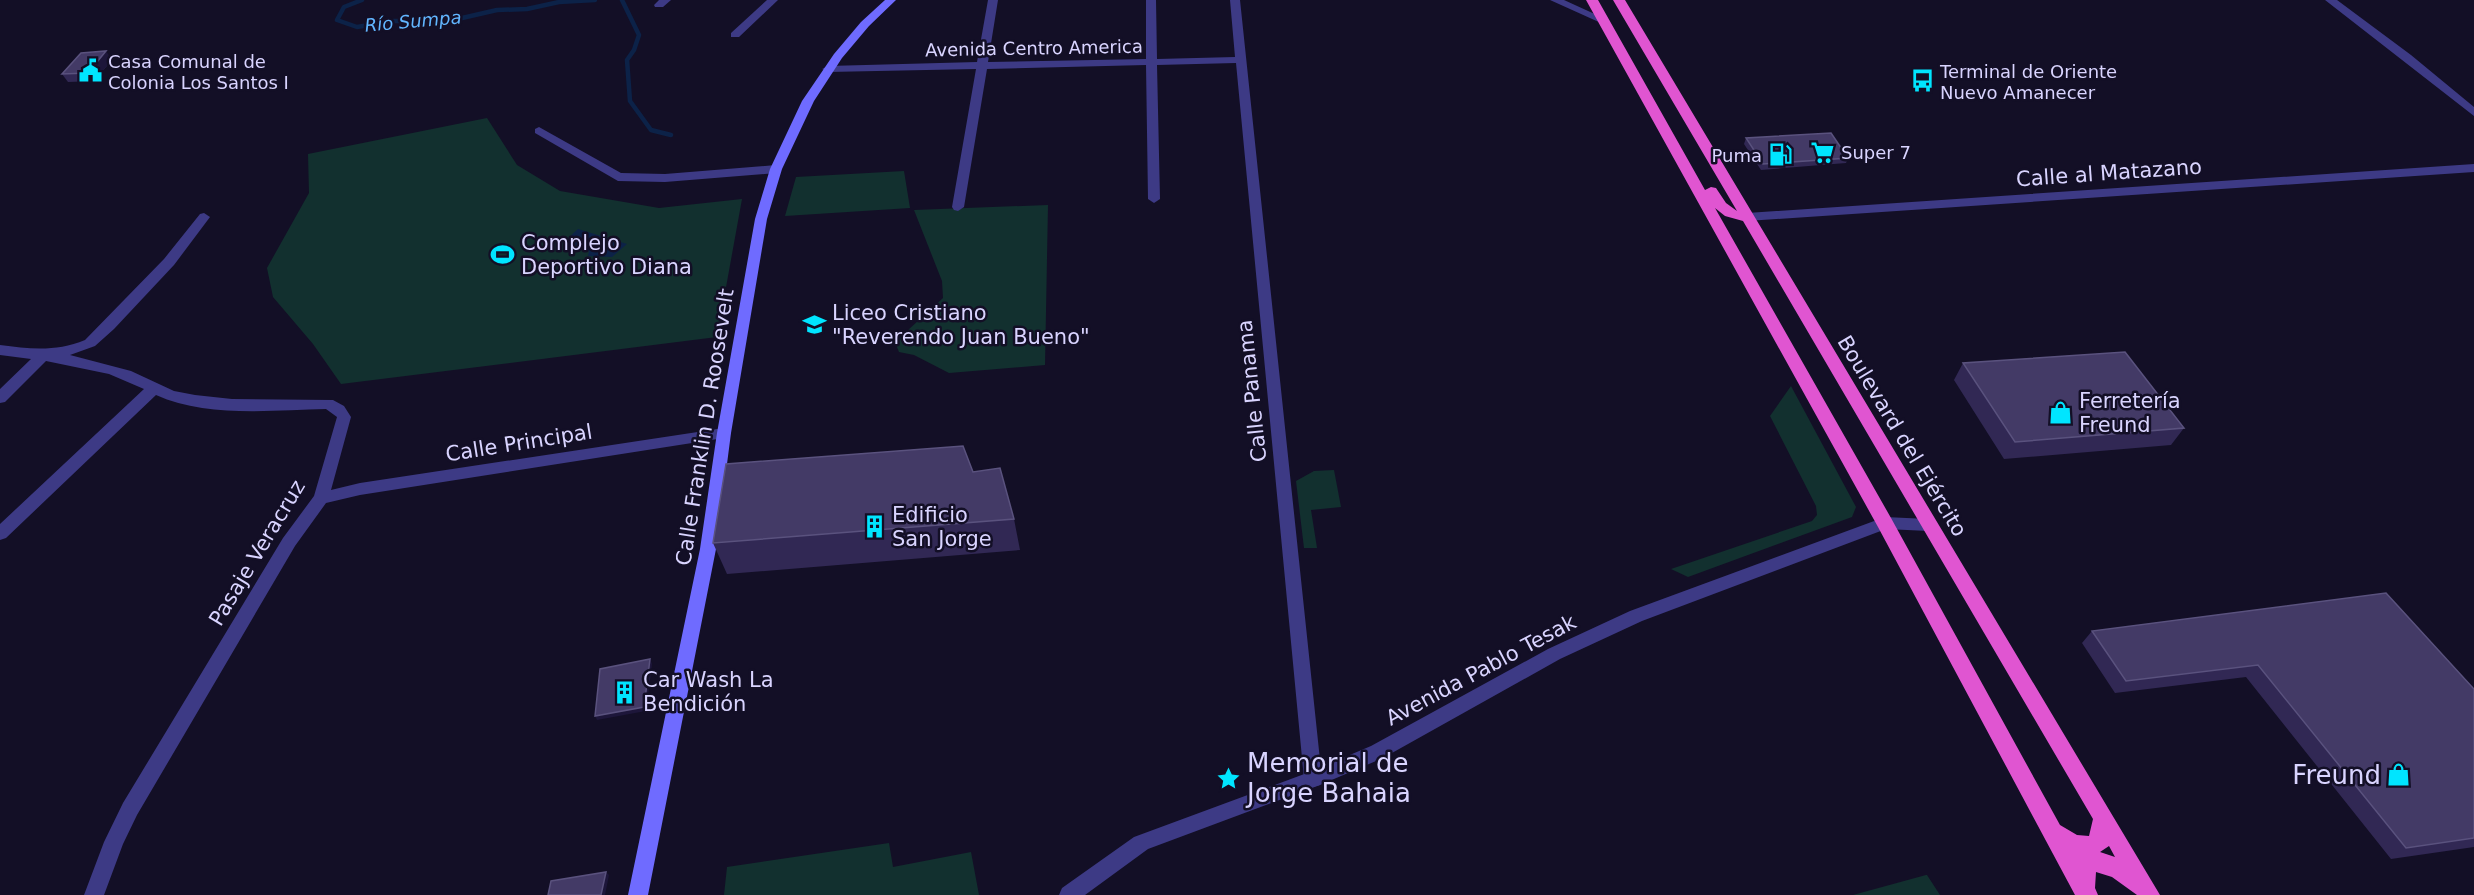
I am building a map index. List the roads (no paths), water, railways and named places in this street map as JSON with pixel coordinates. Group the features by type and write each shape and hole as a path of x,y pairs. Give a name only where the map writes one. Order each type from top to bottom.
{"highway":[{"path":"1592,0 1885,523 2086,892"},
{"name":"Boulevard del Ejército","path":"1619,0 2148,893"},
{"path":"1619,47 1640,65 1718,203 1728,213 1747,217"},
{"path":"2048,823 2069,843 2087,847 2102,840 2103,818"},
{"path":"2086,892 2083,872 2087,866 2098,861 2114,865 2148,893"}],"main road":[{"name":"Calle Franklin D. Roosevelt","path":"638,895 708,549 724,433 756,240 776,169 808,101 828,69 865,24 891,0"}],"street":[{"path":"735,35 773,0"},
{"path":"958,207 993,0"},
{"path":"1151,0 1154,199"},
{"name":"Calle Panama","path":"1235,0 1280,465 1314,778"},
{"path":"1555,0 1605,21"},
{"path":"2330,0 2407,57 2474,114"},
{"name":"Avenida Centro America","path":"828,69 1241,60"},
{"path":"539,131 618,177 664,178 776,169"},
{"name":"Calle al Matazano","path":"1747,217 2474,168"},
{"path":"0,398 43,355 74,350 90,343 169,262 204,216"},
{"name":"Pasaje Veracruz","path":"0,350 93,363 130,376 153,389 175,397 211,402 328,404 339,410 344,417 321,498 289,542 130,809 114,842 94,895"},
{"path":"0,534 153,389"},
{"name":"Calle Principal","path":"321,498 360,489 724,433"},
{"name":"Avenida Pablo Tesak","path":"1069,895 1141,843 1377,752 1554,654 1636,616 1885,523 1928,525"}],"water":[{"path":"578,229 627,244 612,257 588,256 589,251 565,241"}],"waterway":[{"name":"Río Sumpa","path":"362,0 344,7 337,20 357,27 394,21 449,21 497,10 527,9 559,2 595,0"},
{"name":"Río Sumpa","path":"622,0 639,35 634,50 627,60 630,101 651,130 671,135"}],"place":[{"name":"Casa Comunal de Colonia Los Santos I","path":"90,71"},
{"name":"Terminal de Oriente Nuevo Amanecer","path":"1922,81"},
{"name":"Super 7","path":"1823,152"},
{"name":"Puma","path":"1780,155"},
{"name":"Complejo Deportivo Diana","path":"503,255"},
{"name":"Liceo Cristiano \"Reverendo Juan Bueno\"","path":"814,325"},
{"name":"Ferretería Freund","path":"2061,413"},
{"name":"Edificio San Jorge","path":"874,527"},
{"name":"Car Wash La Bendición","path":"625,692"},
{"name":"Freund","path":"2399,775"},
{"name":"Memorial de Jorge Bahaia","path":"1229,778"}]}
